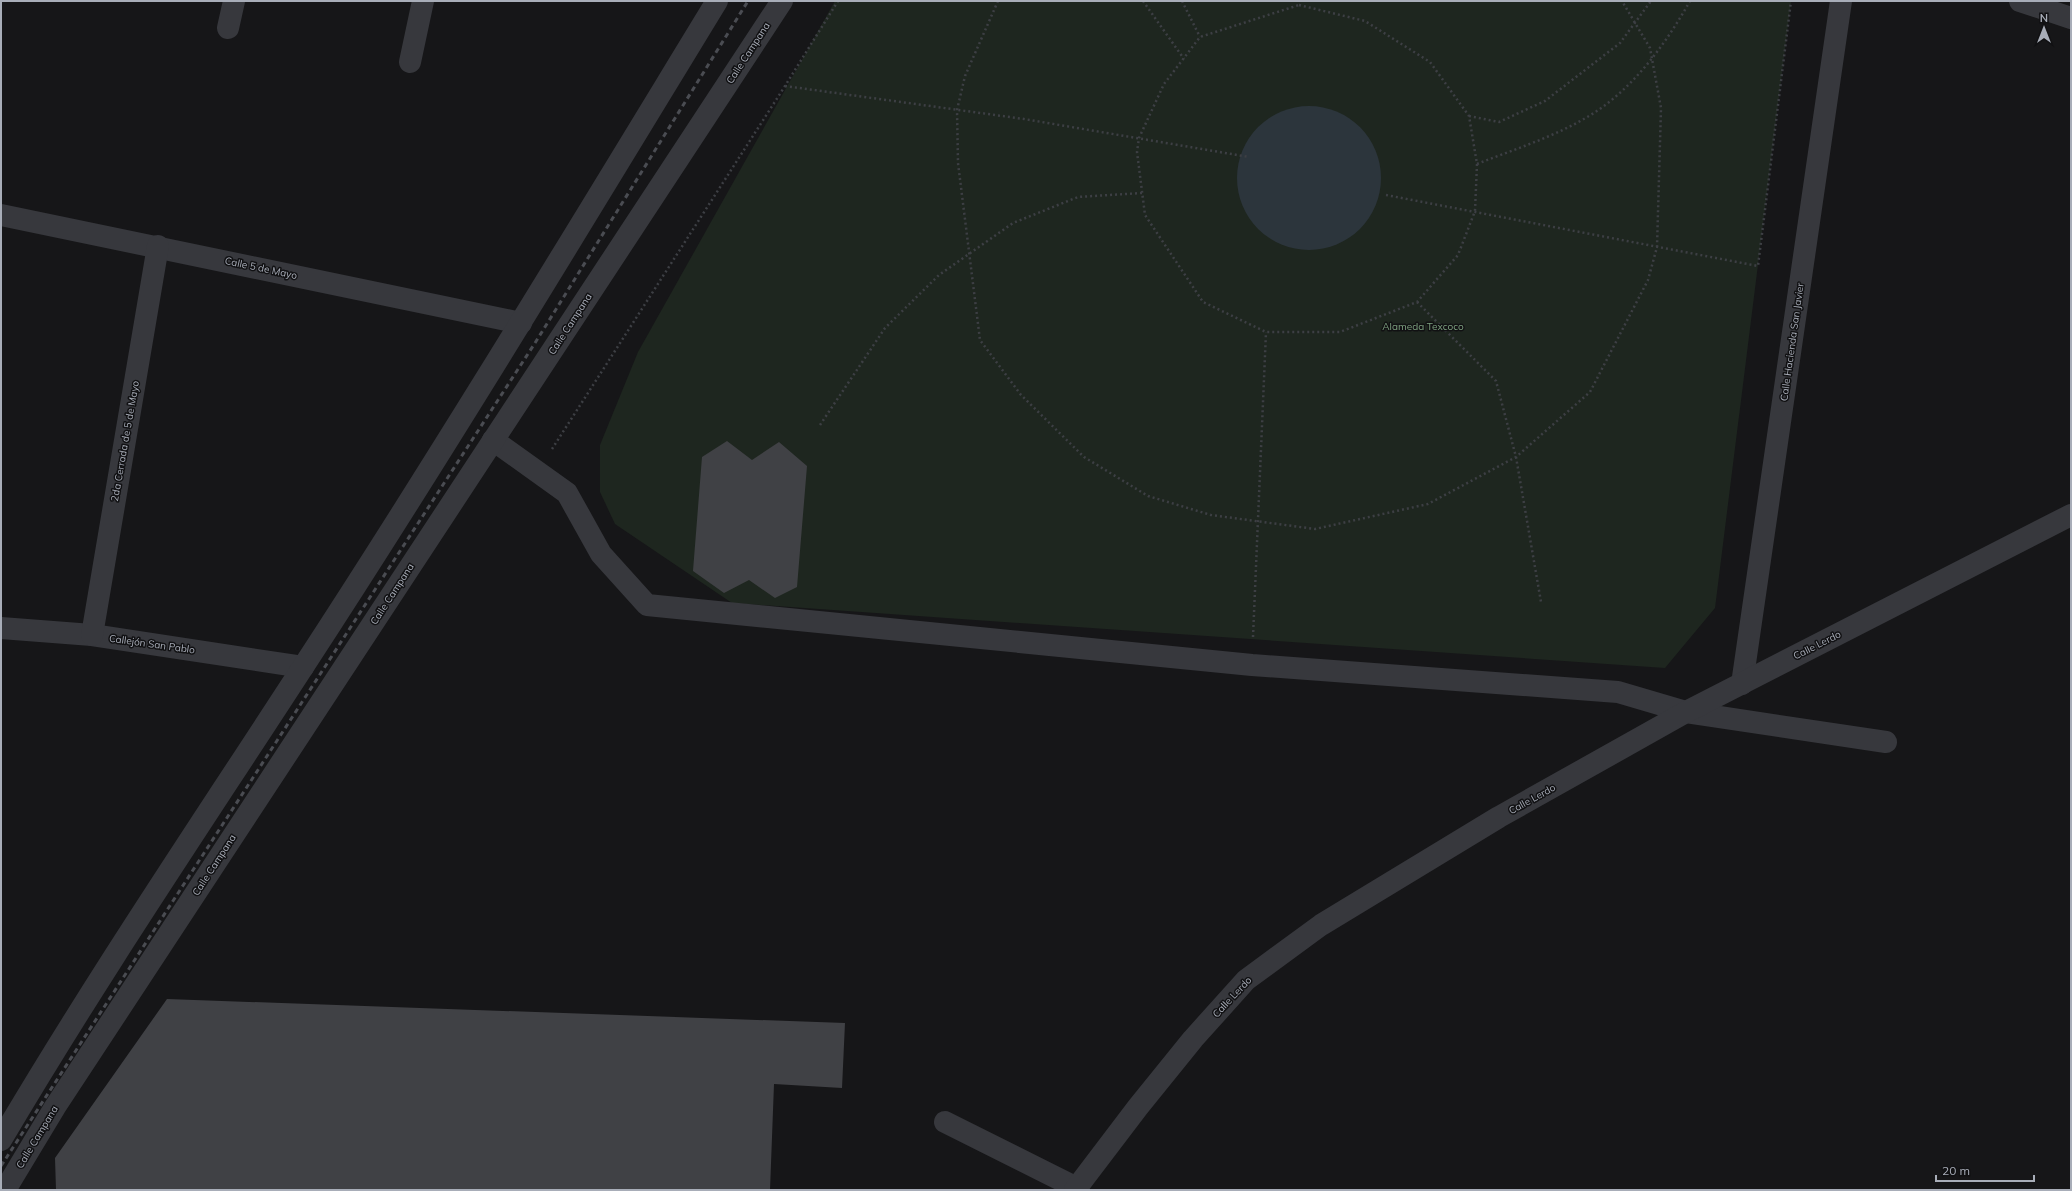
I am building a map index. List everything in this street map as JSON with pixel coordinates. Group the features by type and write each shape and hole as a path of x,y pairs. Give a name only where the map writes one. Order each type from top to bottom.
{"street":[{"path":"228,28 234,1"},
{"path":"410,62 423,1"},
{"path":"1,1140 53,1052 303,667 521,323 717,1"},
{"name":"Calle Campana","path":"5,1190 55,1107 782,1"},
{"name":"Calle Hacienda San Javier","path":"1742,684 1841,1"},
{"path":"2020,1 2071,18"},
{"name":"Calle 5 de Mayo","path":"1,215 158,246 521,323"},
{"name":"2da Cerrada de 5 de Mayo","path":"92,636 158,246"},
{"path":"493,440 567,494 601,554 647,605 1252,665 1618,692 1686,712 1886,742"},
{"name":"Calle Lerdo","path":"1076,1189 1183,1052 1246,980 1321,925 1499,817 1686,712 2071,515"},
{"name":"Callejón San Pablo","path":"1,628 92,636 303,667"},
{"path":"945,1122 1076,1189"}],"path":[{"path":"537,472 838,1"},
{"path":"998,1 965,76 957,110 958,162 980,340 1021,395 1084,457 1148,496 1211,515 1315,529 1428,504 1516,457 1590,392 1648,280 1657,247 1661,108 1650,48 1622,1"},
{"path":"1142,1 1184,59"},
{"path":"1182,1 1200,37"},
{"path":"1299,5 1300,1"},
{"path":"1469,116 1499,122 1545,101 1620,43 1651,1"},
{"path":"1477,164 1566,128 1603,106 1628,86 1652,58 1690,1"},
{"path":"1386,196 1475,211 1758,266 1791,1"},
{"path":"1299,5 1365,21 1430,62 1469,116 1477,164 1475,211 1458,255 1417,302 1340,332 1266,332 1203,302 1145,215 1137,152 1139,138 1164,84 1184,59 1200,37 1299,5"},
{"path":"785,86 957,110 1139,138 1249,157"},
{"path":"820,425 885,328 939,275 1013,223 1078,197 1142,193"},
{"path":"1417,302 1496,381 1516,457 1540,602"},
{"path":"1252,665 1266,332"}],"green space":[{"name":"Alameda Texcoco","path":"835,1 1791,1 1715,608 1665,668 732,603 615,524 600,492 600,445 638,352"}],"shaded area":[{"path":"1309,106 1330,109 1349,118 1360,127 1369,138 1378,157 1381,178 1378,199 1369,218 1360,229 1349,238 1330,247 1309,250 1288,247 1269,238 1258,229 1249,218 1240,199 1237,178 1240,157 1249,138 1258,127 1269,118 1288,109"}],"building":[{"path":"727,441 752,460 779,442 807,466 797,587 775,598 749,580 724,593 693,571 702,457"},
{"path":"167,999 845,1023 842,1088 774,1084 770,1190 56,1190 55,1158"}],"railway":[{"path":"1,1166 535,343 748,1"}]}
